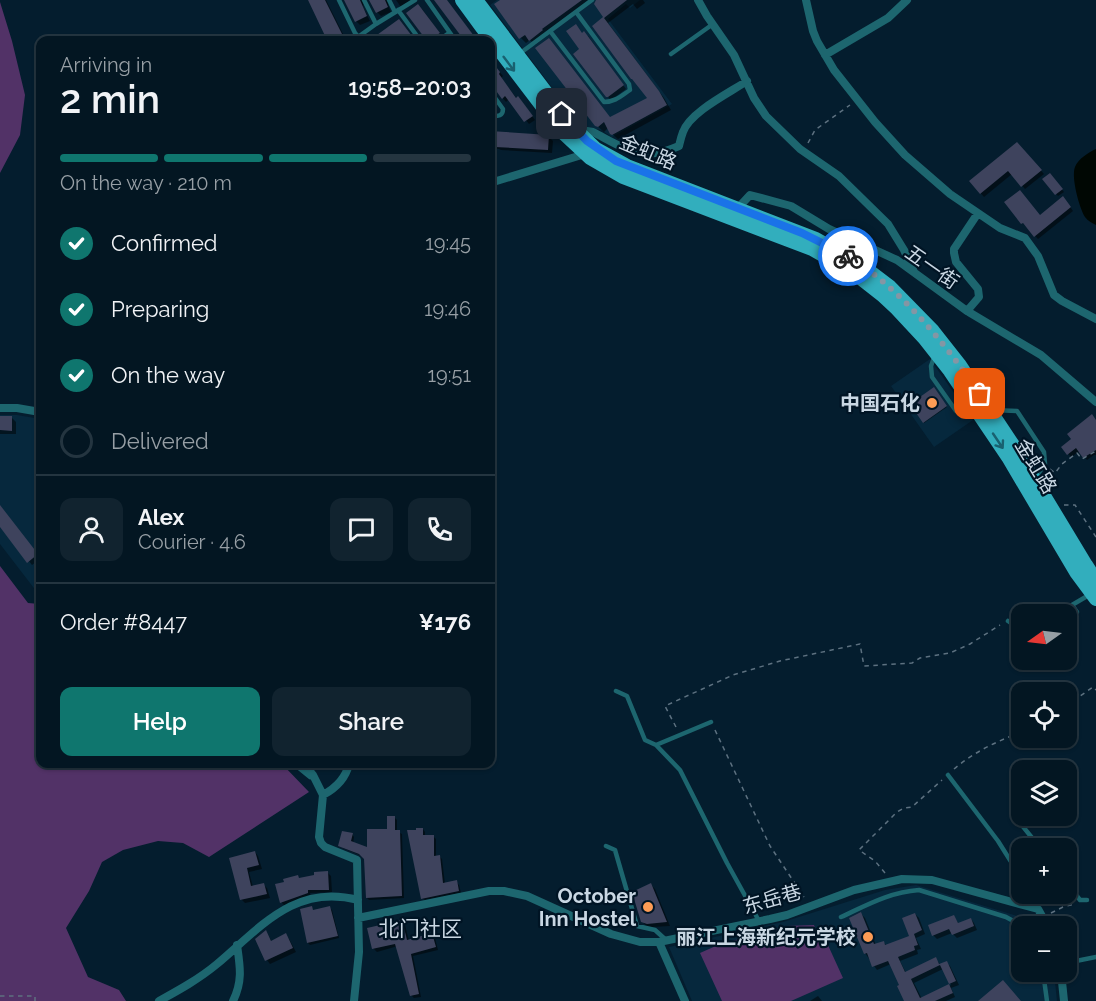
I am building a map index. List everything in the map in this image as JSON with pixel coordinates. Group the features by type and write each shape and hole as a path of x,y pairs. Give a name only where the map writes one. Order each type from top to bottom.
{"main road":[{"name":"金虹路","path":"462,0 489,36"},
{"name":"金虹路","path":"476,0 578,133 596,149 616,161 824,243 882,280 912,308 959,364 1008,457 1076,572 1095,591"},
{"name":"金虹路","path":"495,44 561,131 600,165 623,177 798,243 854,273 882,295 911,323 1017,451 1086,565 1095,591"}],"street":[{"path":"698,0 734,55 754,98 766,116 803,152 838,176 888,224 914,272"},
{"path":"806,0 817,41 834,70 874,122 905,155 950,194 1000,228 1025,238 1038,256 1054,295 1096,319"},
{"path":"825,55 888,18 907,0"},
{"path":"578,133 593,132 629,150 659,153 679,146 683,131 689,121 747,81"},
{"path":"495,181 585,154"},
{"name":"五一街","path":"738,208 750,195 791,206 829,229 897,260 966,311 1041,355 1096,402"},
{"path":"966,311 979,297 978,288 956,262 954,249 978,213"},
{"path":"0,408 36,411"},
{"path":"307,768 323,795 320,840 325,847 357,860 359,952 354,1001"},
{"path":"323,795 344,777 348,768"},
{"name":"东岳巷","path":"358,918 489,891 504,891 527,896 620,938 640,942 663,941 787,915 854,890 892,880 911,878 932,880 1040,913"},
{"path":"159,1001 194,981 217,964 274,915 304,900 339,896 358,900"},
{"path":"663,941 685,1001"},
{"path":"233,1001 241,980 237,945"},
{"path":"1062,982 1064,1001"}],"lane":[{"path":"339,0 358,36"},
{"path":"364,0 376,24"},
{"path":"389,0 417,36"},
{"path":"363,36 376,24 415,0"},
{"path":"427,0 452,36"},
{"path":"517,56 592,0"},
{"path":"550,31 604,102 616,100 630,90 629,84 576,12"},
{"path":"671,54 713,24"},
{"path":"445,36 449,33"},
{"path":"495,98 503,109 502,114 495,117"},
{"path":"985,413 1017,411 1044,452 1045,464 1034,479"},
{"path":"1074,604 1095,591"},
{"path":"616,692 627,696 645,740 656,745 680,770 759,921"},
{"path":"656,745 711,722"},
{"path":"299,768 319,785"},
{"path":"948,775 1011,862"},
{"path":"1022,826 1032,838"},
{"path":"606,846 615,850 637,926 655,930 663,941"},
{"path":"841,917 880,898 919,890 1011,920"},
{"path":"1077,896 1080,900 1087,900"},
{"path":"1035,904 1040,913"},
{"path":"1077,961 1096,957"},
{"path":"1044,982 1047,1001"}],"path":[{"path":"803,152 815,130 857,99"},
{"path":"1055,472 1077,453 1082,459 1096,451"},
{"path":"1053,511 1064,505 1075,505 1096,537"},
{"path":"680,736 665,706 734,675 780,661 860,644 864,666 912,663 920,658 959,649 1008,621"},
{"path":"1077,698 1093,687 1096,690"},
{"path":"711,722 771,846 809,906"},
{"path":"892,880 875,861 859,850 897,812 912,807 979,751 1011,736"},
{"path":"1040,913 1087,900"},
{"path":"0,996 35,996 35,1001"}],"shaded area":[{"path":"497,0 640,0 630,8 626,4 608,19 672,104 612,137 601,130 581,126 490,5"},
{"path":"0,2 25,95 20,135 0,173"},
{"path":"1096,149 1096,225 1085,217 1076,192 1074,172 1079,161"},
{"name":"中国石化","path":"930,359 973,420 934,447 891,386"},
{"path":"0,415 36,418 36,591 0,544"},
{"path":"0,566 28,603 36,604 36,768 286,768 309,792 209,857 183,843 158,841 123,850 102,862 89,891 66,928 88,977 119,990 126,1001 0,1001"},
{"name":"丽江上海新纪元学校","path":"916,885 1017,916 1011,916 1011,982 1055,982 1057,1001 692,1001 669,947 783,922 885,890"},
{"path":"814,925 817,934 822,932 843,978 791,1001 722,1001 700,953 718,945 785,926"}],"building":[{"path":"308,0 325,0 343,36 325,36"},
{"path":"344,0 360,0 367,16 355,22"},
{"path":"369,0 385,0 388,7 376,13"},
{"path":"434,0 447,0 474,36 461,36"},
{"path":"500,0 582,0 529,41 525,35 519,39 494,4"},
{"path":"596,0 627,0 604,18 667,105 612,135 604,122 598,127 595,126 535,48 549,38 610,117 647,98 592,26 603,17 594,4"},
{"path":"418,4 440,33 435,36 423,36 406,13"},
{"path":"399,19 412,36 376,36"},
{"path":"576,24 582,33 584,31 624,85 608,97 573,54 579,49 566,31"},
{"path":"495,66 516,98 518,96 533,116 524,122 505,96 502,99 495,89"},
{"path":"495,131 549,135 548,150 495,147"},
{"path":"1017,142 1042,170 1021,187 1008,171 980,194 969,181"},
{"path":"1050,173 1063,189 1055,195 1042,179"},
{"path":"1020,190 1040,215 1063,196 1071,207 1034,237 1004,202"},
{"path":"934,387 947,406 923,423 910,404"},
{"path":"1092,414 1096,420 1096,450 1083,458 1076,448 1067,455 1061,447 1071,439 1067,434"},
{"path":"0,416 12,416 12,431 0,430"},
{"path":"0,505 36,551 36,556 27,563 0,527"},
{"path":"387,816 395,816 395,830 400,830 402,896 366,898 364,859 359,854 338,846 342,831 353,833 351,841 367,847 367,829 387,829"},
{"path":"416,828 423,828 423,835 434,835 434,856 440,855 443,883 457,880 459,891 421,899 407,830 416,830"},
{"path":"255,851 259,865 247,868 251,886 264,883 267,894 240,900 229,858"},
{"path":"328,871 329,890 308,890 308,893 280,903 275,884 298,875 299,878 314,875 314,872"},
{"name":"October Inn Hostel","path":"651,883 667,922 647,924 641,922 632,892"},
{"path":"312,906 313,910 330,906 338,936 307,943 300,909"},
{"path":"861,912 874,944 884,941 885,945 909,936 902,918 915,913 922,930 914,934 918,945 914,946 915,950 898,957 905,972 936,957 939,964 947,961 956,981 949,984 953,993 935,1001 904,1001 888,961 872,967 849,918","holes":["940,965 949,984 920,998 911,979"]},
{"path":"954,915 958,923 971,918 974,926 952,935 949,929 932,936 928,925"},
{"path":"402,920 407,940 432,933 436,947 411,954 419,994 410,996 395,944 372,949 367,928"},
{"path":"266,930 271,941 286,933 293,948 265,961 255,939"},
{"path":"1003,980 1021,1001 978,1001"}],"way so far":[{"path":"848,256 889,286 919,315 946,347 980,394"}],"place":[{"name":"中国石化","path":"932,403"},
{"name":"October Inn Hostel","path":"648,907"},
{"name":"丽江上海新纪元学校","path":"868,937"}],"district":[{"name":"北门社区","path":"420,929"}],"route":[{"path":"562,114 596,149 616,161 802,233 848,256"}]}
